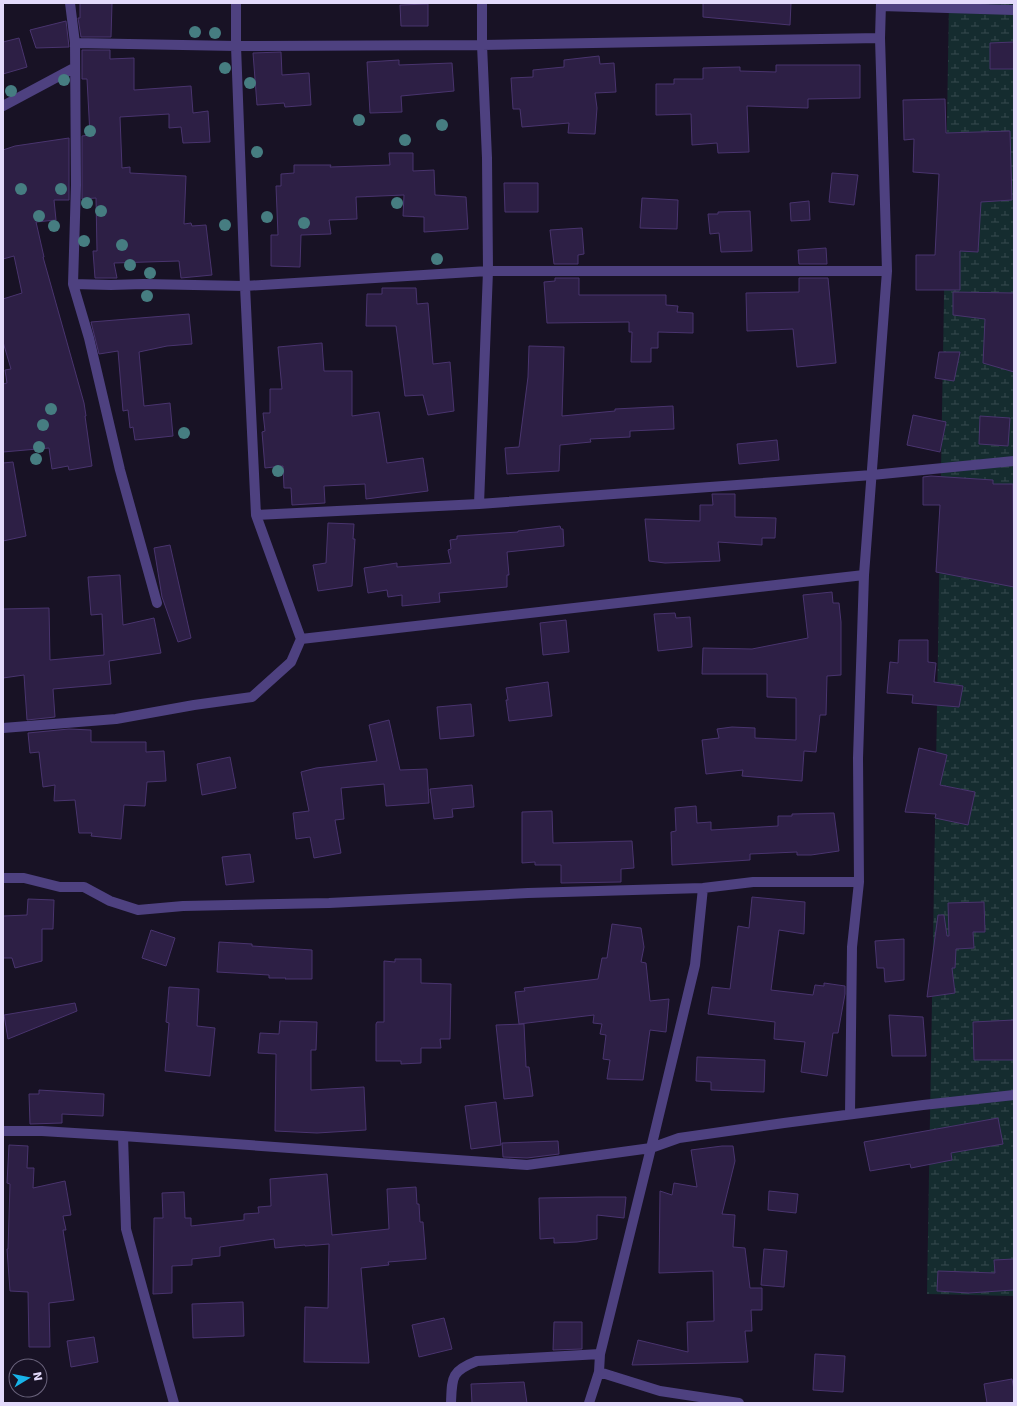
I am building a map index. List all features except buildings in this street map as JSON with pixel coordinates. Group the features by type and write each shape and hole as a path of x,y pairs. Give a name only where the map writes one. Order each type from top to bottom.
{"street":[{"path":"70,3 75,43 76,185 73,284 89,338 120,470 157,603"},
{"path":"3,728 116,719 252,696 291,662 302,639 256,515 236,46 236,3"},
{"path":"479,504 488,271 487,158 482,45 482,3"},
{"path":"850,1114 852,947 859,882 858,758 864,575 887,271 880,38 881,4 1014,10"},
{"path":"75,43 236,46 482,45 880,38"},
{"path":"3,106 74,68"},
{"path":"73,284 246,286 488,271 887,271"},
{"path":"256,515 479,504 872,474 1014,461"},
{"path":"302,639 864,575"},
{"path":"3,878 24,878 60,887 84,887 110,901 138,910 183,906 329,903 528,893 703,888 753,882 859,882"},
{"path":"589,1403 599,1372 600,1354 695,965 703,888"},
{"path":"3,1131 42,1131 124,1136 527,1165 651,1148 679,1138 850,1114 1014,1095"},
{"path":"124,1136 126,1229 174,1403"},
{"path":"451,1403 452,1378 463,1366 477,1361 600,1354"},
{"path":"599,1372 660,1391 739,1403"}],"green space":[{"path":"949,3 1014,3 1014,1296 927,1294"}]}
